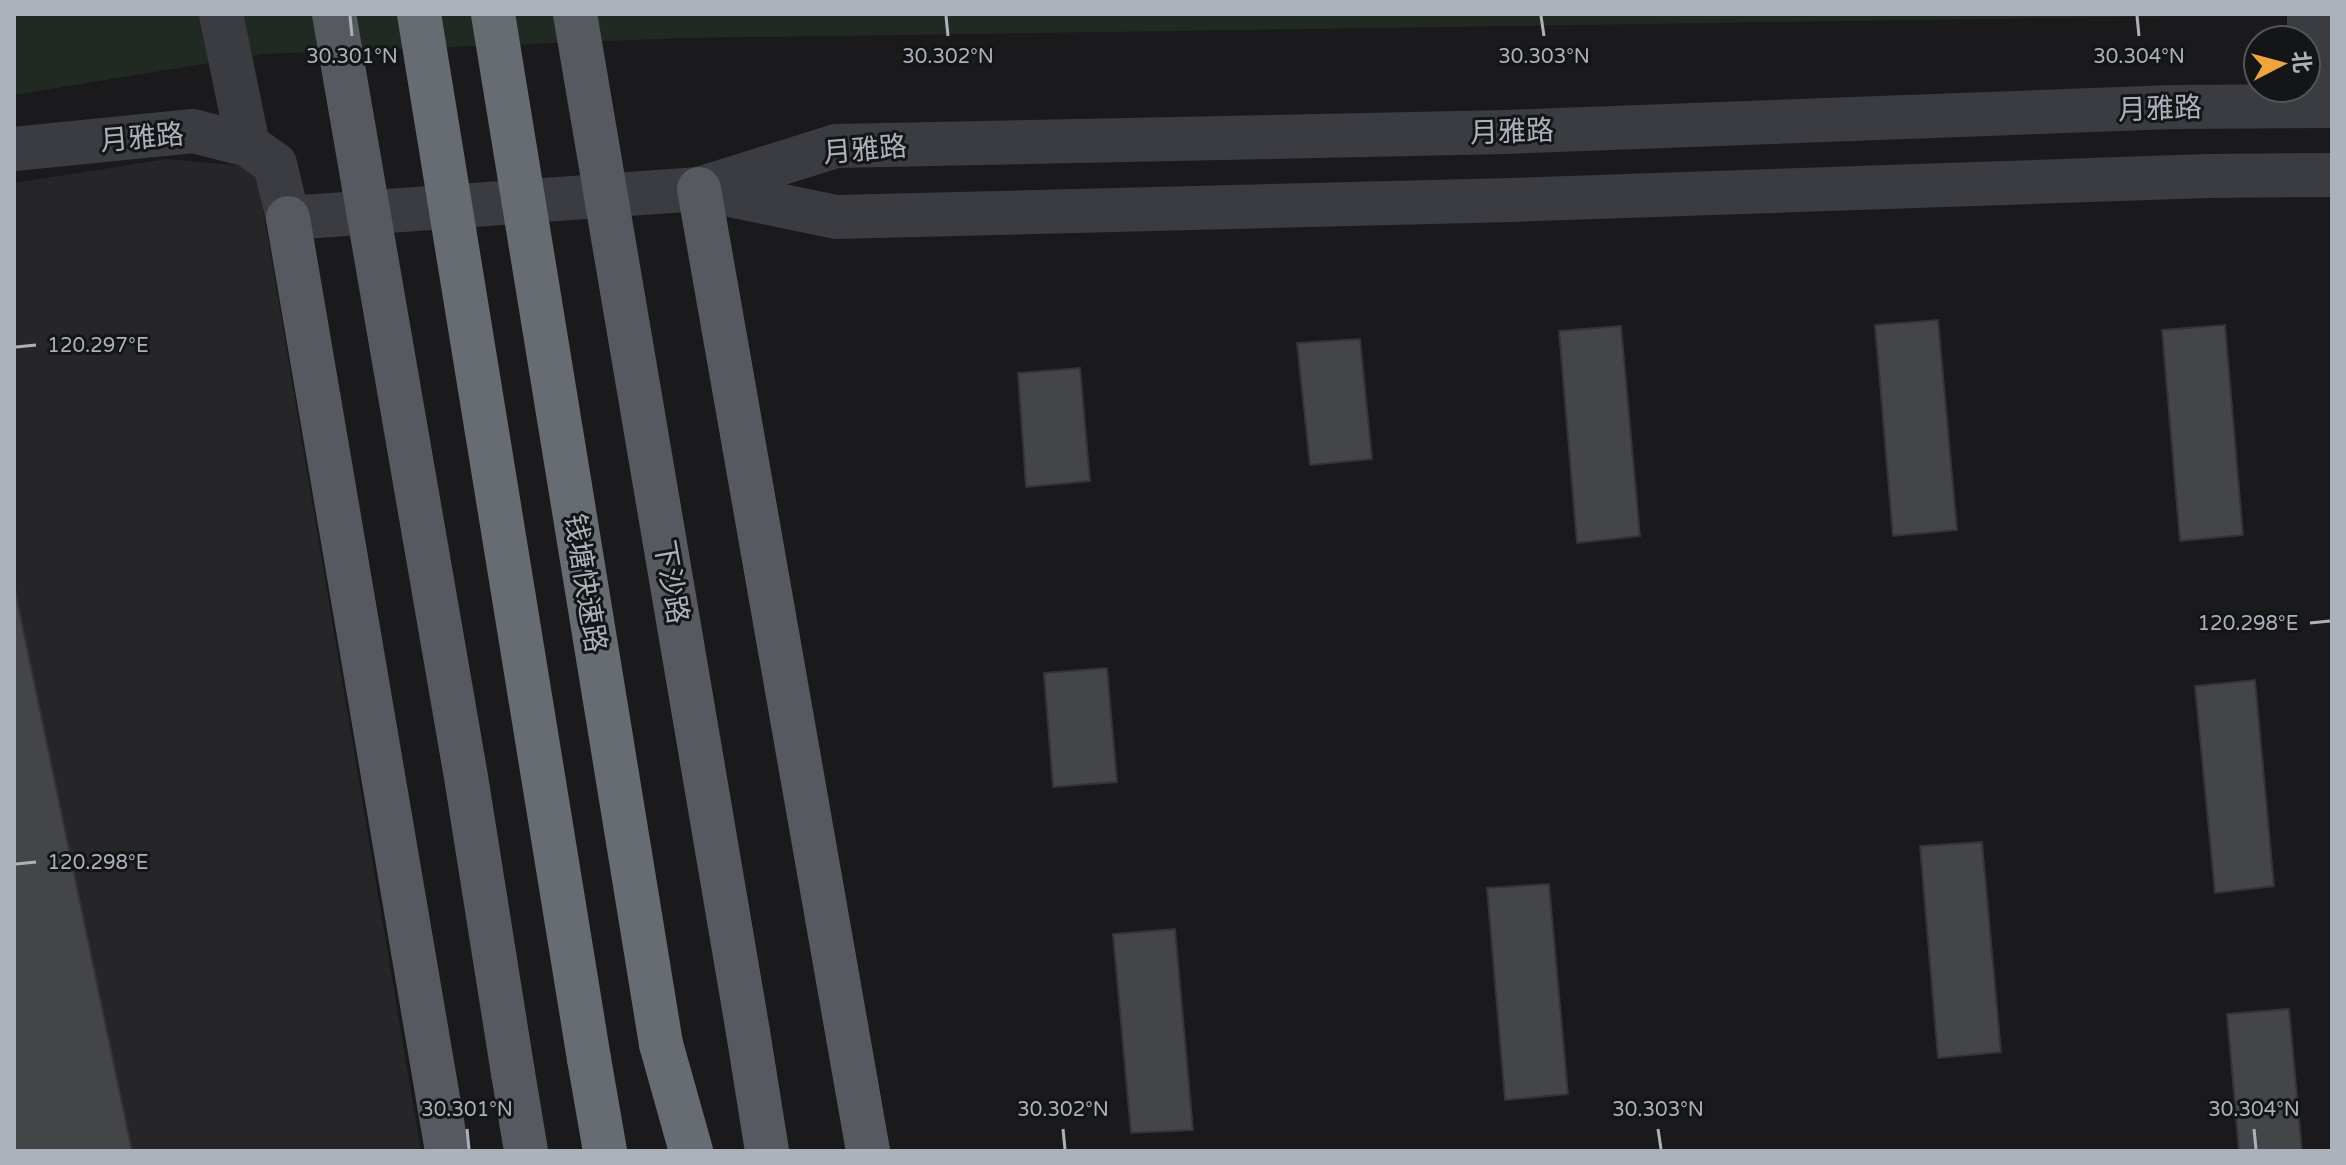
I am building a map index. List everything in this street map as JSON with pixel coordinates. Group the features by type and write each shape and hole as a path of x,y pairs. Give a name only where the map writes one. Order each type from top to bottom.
{"highway":[{"path":"419,14 605,1151"},
{"name":"钱塘快速路","path":"493,14 680,1151"},
{"path":"661,1044 691,1151"},
{"path":"589,1059 595,1151"}],"main road":[{"path":"334,14 466,777 526,1151"},
{"name":"下沙路","path":"575,14 767,1151"},
{"path":"699,189 868,1151"},
{"path":"288,218 447,1151"}],"street":[{"path":"221,14 248,145"},
{"path":"2309,14 2320,106"},
{"name":"月雅路","path":"14,149 193,131 248,145 275,164 288,218 699,189 836,146 1506,132 2173,107 2320,106"},
{"name":"月雅路","path":"699,189 836,217 1511,200 2208,176 2332,175"}],"shaded area":[{"path":"14,14 2328,14 687,38 263,54 14,95"},
{"path":"167,159 256,167 421,1151 14,1151 14,183"}],"building":[{"path":"1938,320 1957,530 1893,536 1875,325"},
{"path":"2225,325 2243,535 2180,541 2162,330"},
{"path":"1621,326 1640,536 1577,543 1559,331"},
{"path":"1360,339 1372,459 1310,465 1297,343"},
{"path":"1080,368 1090,481 1026,487 1018,373"},
{"path":"14,586 132,1151 14,1151"},
{"path":"1107,668 1117,782 1053,787 1044,673"},
{"path":"2255,680 2274,886 2215,893 2195,686"},
{"path":"1982,842 2001,1052 1938,1058 1920,846"},
{"path":"1549,884 1568,1094 1505,1100 1487,888"},
{"path":"1175,929 1193,1130 1131,1133 1113,934"},
{"path":"2289,1009 2302,1151 2239,1151 2227,1014"}]}
